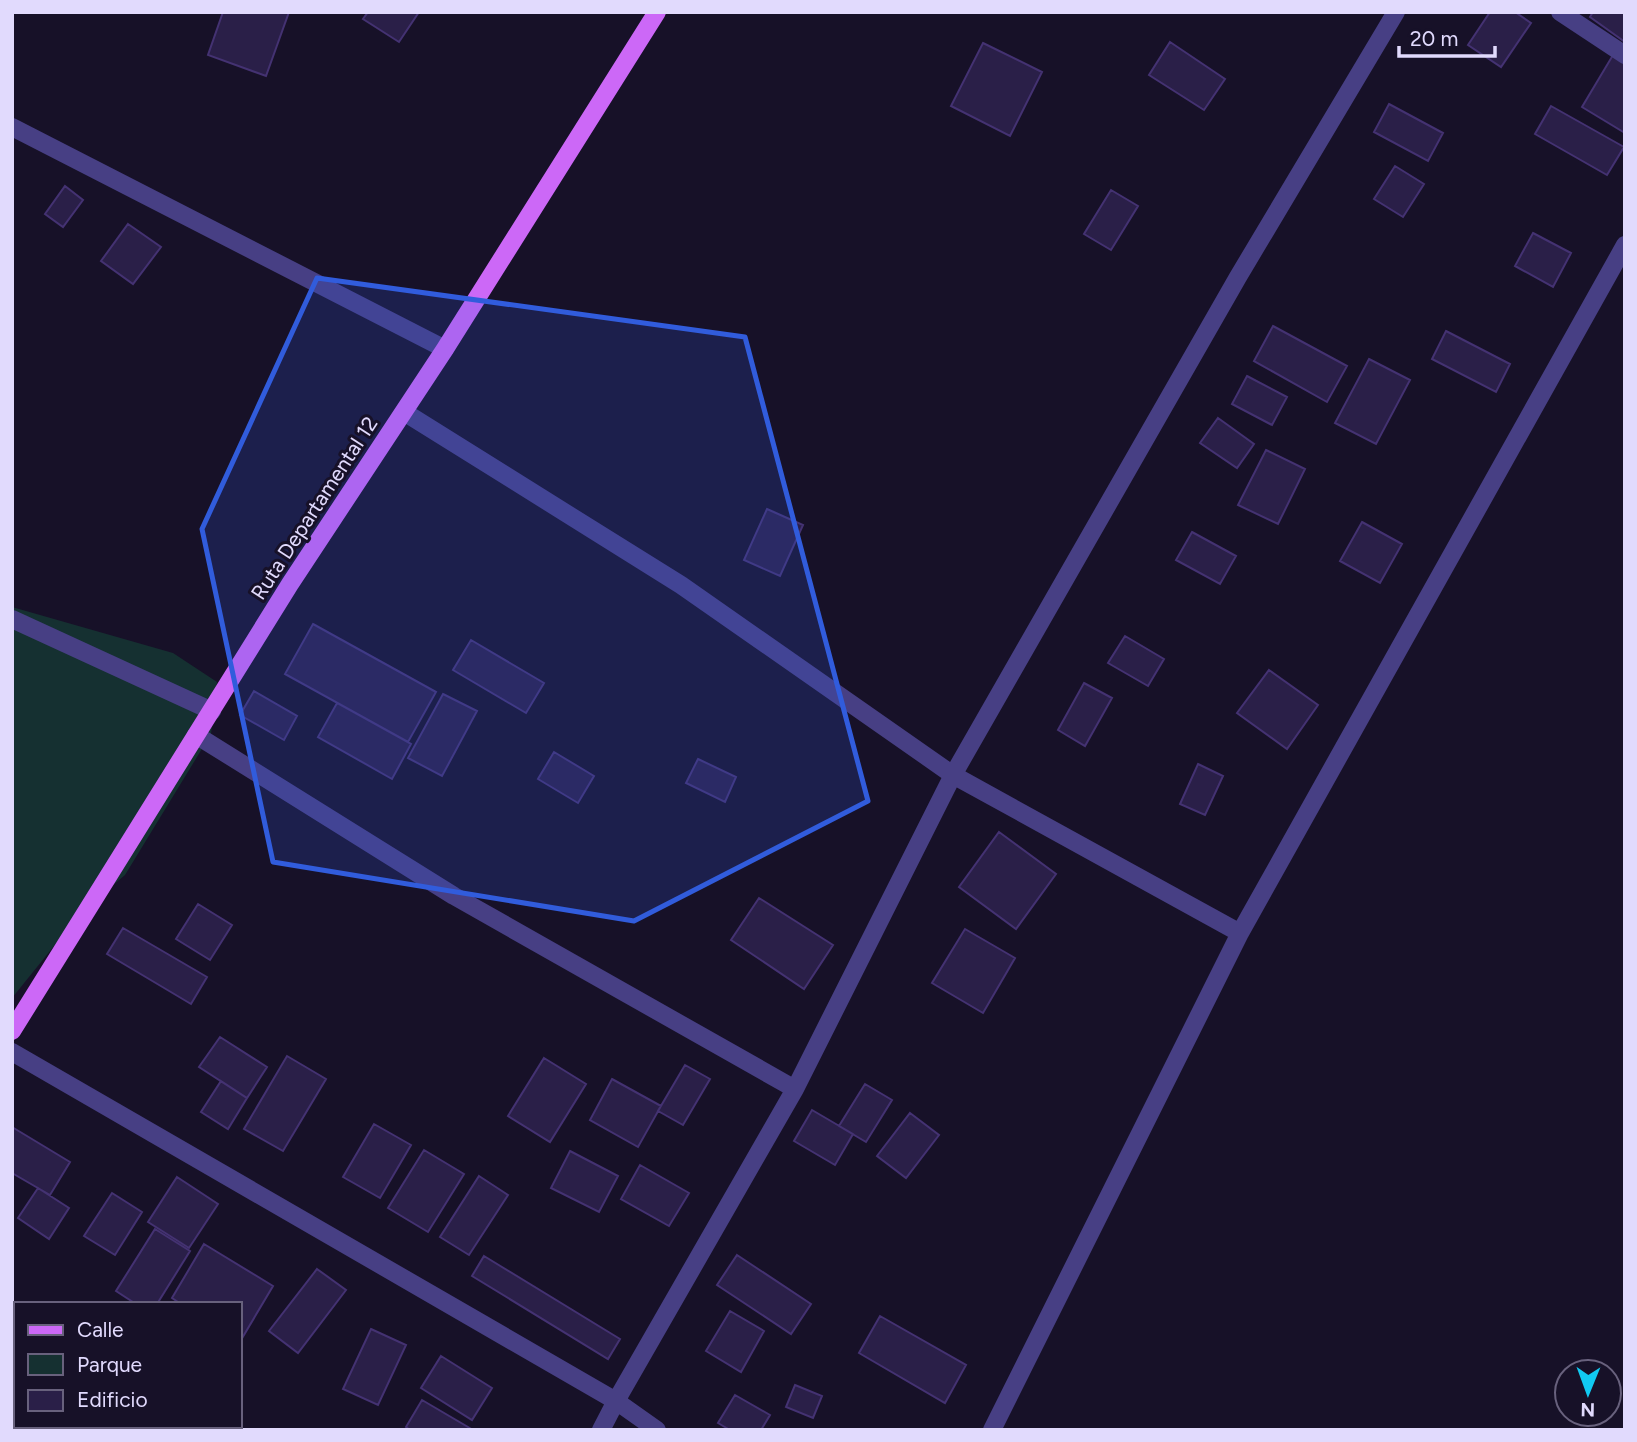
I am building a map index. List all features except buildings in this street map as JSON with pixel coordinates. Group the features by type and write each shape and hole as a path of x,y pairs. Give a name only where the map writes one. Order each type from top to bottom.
{"main road":[{"name":"Ruta Departamental 12","path":"12,1031 290,584 404,412 657,12"}],"street":[{"path":"601,1430 796,1089 953,775 1231,289 1396,12"},
{"path":"1560,12 1625,55"},
{"path":"12,127 444,349"},
{"path":"992,1430 1240,933 1625,245"},
{"path":"404,412 681,585 953,775 1240,933"},
{"path":"12,619 212,711"},
{"path":"196,735 454,896 796,1089"},
{"path":"12,1052 616,1401 657,1430"}],"highlighted area":[{"path":"317,278 745,337 868,801 634,921 273,862 202,529"}],"green space":[{"path":"12,607 173,653 217,682 211,734 125,875 83,910 12,998"}]}
